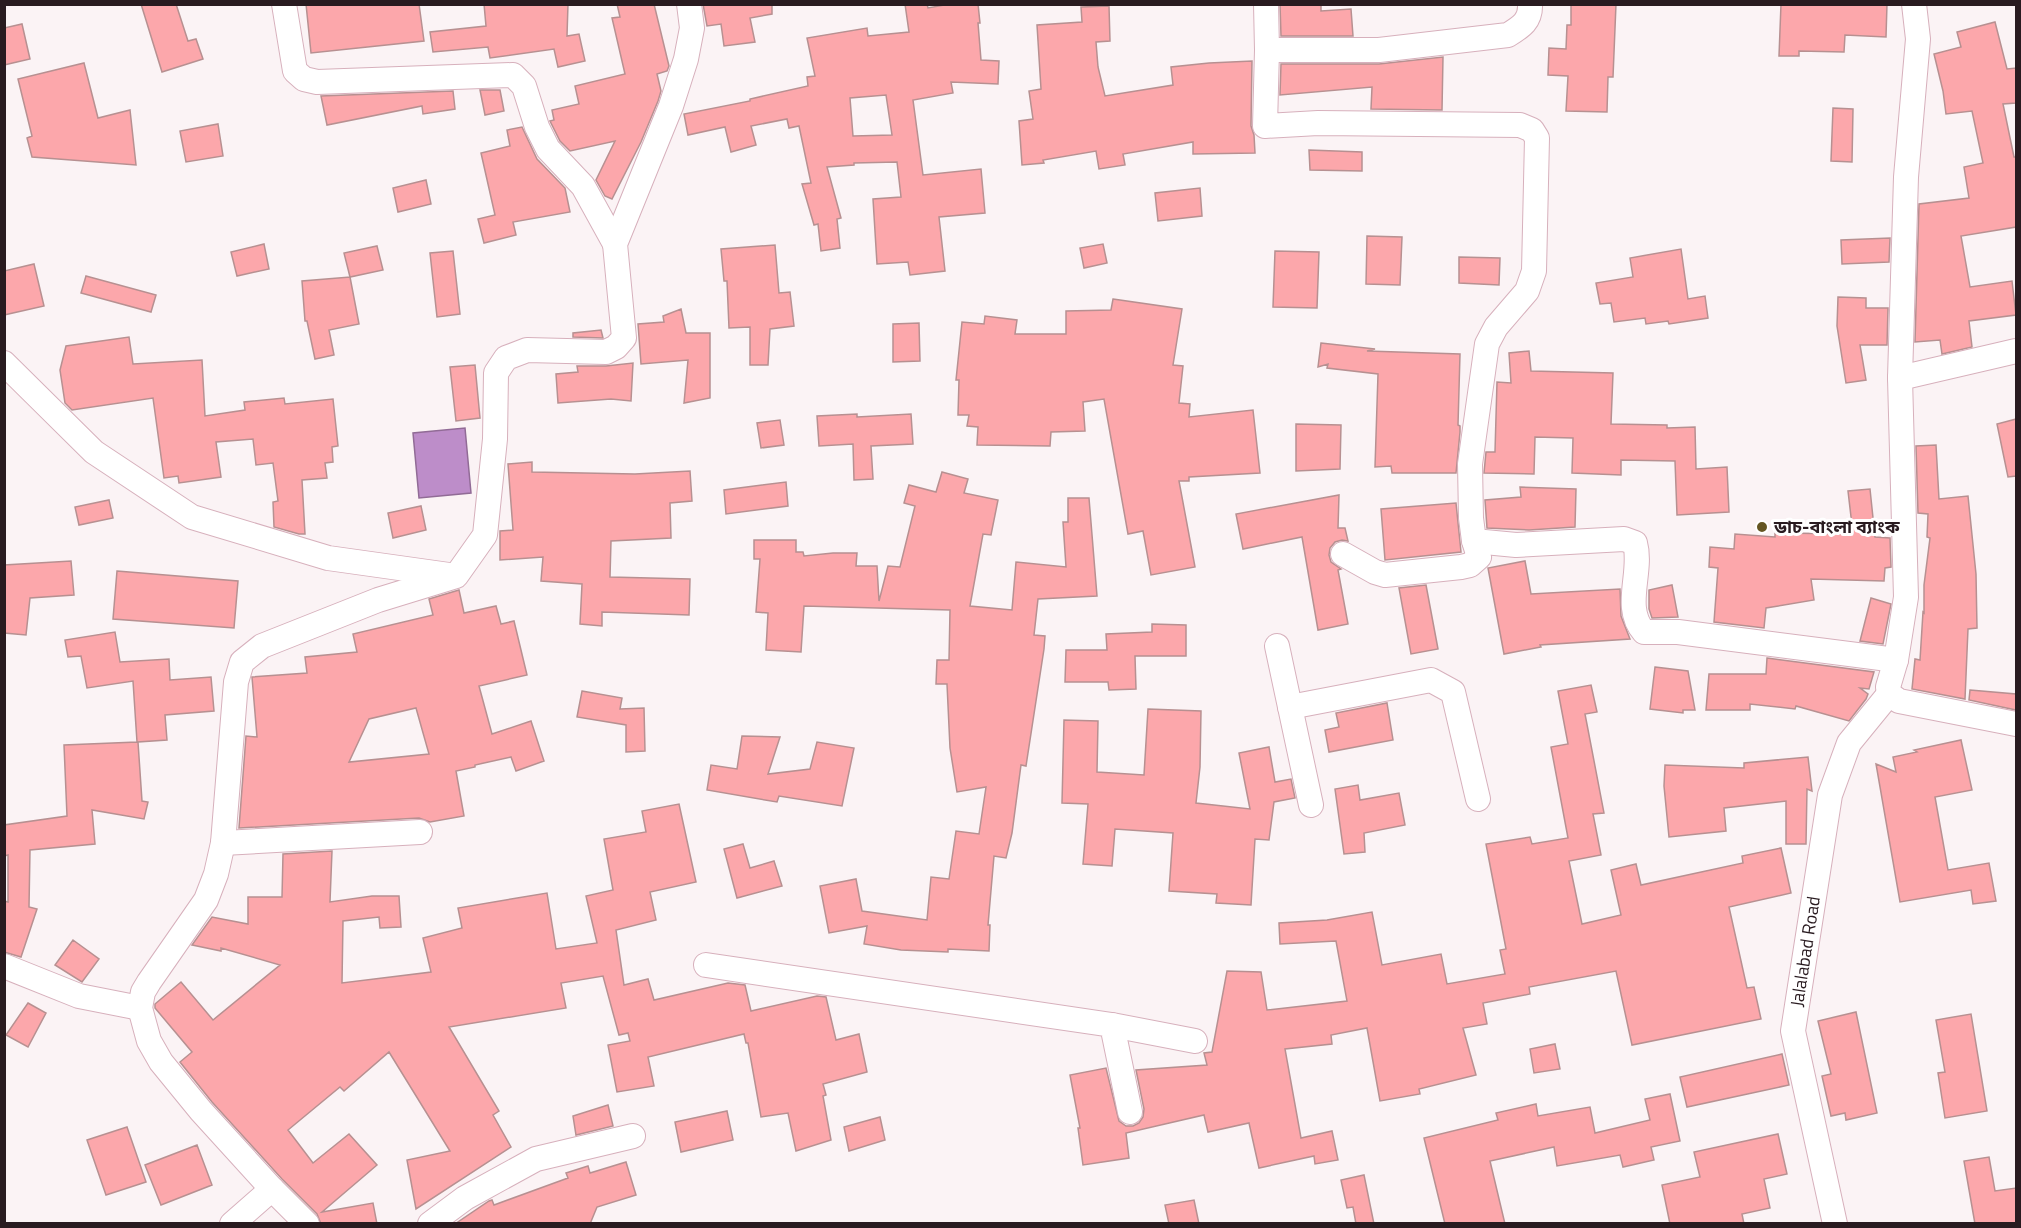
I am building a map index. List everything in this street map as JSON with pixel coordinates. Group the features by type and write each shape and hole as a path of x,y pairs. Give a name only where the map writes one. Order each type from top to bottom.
{"street":[{"path":"284,4 295,71 303,79 317,82 513,75 524,86 537,127 548,149 583,186 615,244 624,338 616,347 606,352 526,350 506,358 496,373 495,439 485,535 456,576 378,600 262,646 242,662 236,682 223,843 216,874 206,900 149,982 143,993 140,1008 149,1041 161,1062 201,1111 307,1224"},
{"path":"615,244 671,106 686,60 692,28 689,4"},
{"path":"1266,4 1266,126 1318,123 1520,125 1532,130 1537,138 1534,271 1527,291 1496,327 1487,344 1470,464 1471,518 1479,557 1470,565 1461,567 1385,574 1375,572 1343,554"},
{"path":"1267,50 1379,50 1508,35 1523,26 1530,13 1530,4"},
{"path":"1914,4 1918,39 1906,177 1900,378 1906,597 1896,660 1888,687 1889,694 1899,701 2016,724"},
{"path":"1900,378 2016,351"},
{"path":"4,363 94,452 192,517 328,558 456,576"},
{"path":"1474,541 1516,545 1624,539 1635,543 1638,554 1633,596 1637,624 1644,632 1678,632 1896,660"},
{"path":"1277,646 1311,805"},
{"path":"1290,707 1431,680 1453,693 1478,799"},
{"name":"Jalalabad Road","path":"1835,1224 1793,1031 1830,795 1849,743 1889,694"},
{"path":"223,843 420,832"},
{"path":"706,965 1112,1025 1195,1041"},
{"path":"4,966 79,996 140,1008"},
{"path":"1112,1025 1130,1112"},
{"path":"430,1224 465,1198 536,1159 633,1136"},
{"path":"232,1224 272,1189"}],"shaded area":[{"path":"465,428 471,493 419,498 413,433"}],"building":[{"path":"141,4 176,4 188,41 196,39 203,59 162,72"},
{"path":"306,4 419,4 424,41 311,53"},
{"path":"484,4 568,4 567,36 579,34 585,61 558,67 554,49 490,58 488,47 433,52 430,32 486,26"},
{"path":"617,4 654,4 669,66 667,71 657,74 661,91 658,101 641,142 612,199 605,196 596,180 615,141 570,151 560,141 550,121 554,120 552,110 579,104 575,86 625,74 612,18 620,17"},
{"path":"703,4 772,4 772,14 750,18 755,42 724,46 721,24 707,26"},
{"path":"905,4 927,4 928,8 950,4 978,4 981,60 999,61 998,84 951,82 953,93 913,100 923,175 981,169 985,213 939,217 945,271 910,275 908,262 877,264 873,199 901,197 897,162 854,163 854,165 827,167 841,218 837,219 840,248 821,251 818,224 814,225 802,184 811,183 799,126 789,128 787,119 751,126 756,145 731,152 725,127 688,135 684,114 750,101 750,99 808,86 807,77 815,76 807,38 867,28 868,36 909,32","holes":["886,95 892,135 853,136 850,98"]},
{"path":"1280,4 1321,4 1321,11 1351,9 1353,36 1281,36"},
{"path":"1571,4 1616,4 1613,77 1608,77 1607,112 1566,111 1568,76 1548,75 1549,48 1566,49 1567,25 1571,25"},
{"path":"1781,4 1887,4 1886,37 1845,35 1844,52 1799,51 1799,56 1779,56"},
{"path":"1109,6 1110,41 1096,42 1098,67 1105,96 1173,85 1171,67 1252,61 1251,126 1255,153 1193,154 1193,142 1123,154 1125,165 1099,169 1096,151 1043,160 1044,163 1022,165 1019,121 1033,119 1029,91 1041,89 1037,25 1082,22 1081,7"},
{"path":"1995,22 2007,69 2016,68 2016,103 2003,104 2014,157 2016,157 2016,227 1961,236 1970,287 2012,281 2016,315 1969,321 1972,347 1942,354 1940,340 1915,342 1919,204 1969,198 1964,167 1983,163 1972,111 1946,114 1934,54 1961,47 1957,32"},
{"path":"22,24 30,59 4,65 4,28"},
{"path":"1443,57 1442,110 1371,109 1372,87 1280,95 1281,64 1379,64"},
{"path":"84,63 98,118 130,110 136,165 32,157 27,138 32,136 18,79"},
{"path":"480,90 500,90 504,111 485,115"},
{"path":"453,91 455,109 423,114 422,106 327,125 321,96"},
{"path":"1833,108 1853,109 1852,162 1831,161"},
{"path":"218,124 223,156 186,162 180,131"},
{"path":"522,127 537,159 565,188 570,212 513,222 516,235 484,243 478,219 495,215 481,153 510,146 507,130"},
{"path":"1309,150 1362,152 1362,171 1310,170"},
{"path":"426,180 431,204 398,212 393,188"},
{"path":"1200,188 1202,216 1158,221 1155,193"},
{"path":"1367,236 1402,237 1400,285 1366,284"},
{"path":"1890,238 1889,262 1842,264 1841,240"},
{"path":"264,244 269,269 237,276 231,252"},
{"path":"1103,244 1107,263 1084,268 1080,248"},
{"path":"775,245 779,293 790,292 794,326 770,329 768,365 750,365 750,327 729,328 727,281 724,281 721,249"},
{"path":"377,246 383,270 350,277 344,253"},
{"path":"1681,249 1688,299 1705,296 1708,318 1669,324 1668,321 1646,324 1645,318 1614,322 1611,303 1600,304 1596,283 1633,277 1630,258"},
{"path":"453,251 460,314 437,317 430,253"},
{"path":"1275,251 1319,252 1317,308 1273,307"},
{"path":"1459,257 1500,258 1499,285 1459,283"},
{"path":"34,264 44,306 4,315 4,271"},
{"path":"86,276 156,295 151,312 81,293"},
{"path":"350,277 359,324 329,330 334,355 315,359 307,321 305,321 302,281"},
{"path":"1838,297 1866,298 1866,308 1888,308 1887,345 1860,345 1866,380 1846,383 1837,326"},
{"path":"1113,299 1182,309 1173,365 1183,366 1179,403 1190,404 1189,417 1253,410 1260,473 1189,477 1189,481 1179,481 1195,567 1151,575 1143,531 1128,534 1104,399 1083,402 1085,431 1051,432 1050,446 977,445 978,427 967,426 969,415 958,415 959,380 956,380 962,322 984,324 985,316 1017,320 1015,334 1066,334 1066,311 1111,310"},
{"path":"681,309 686,333 710,333 710,398 684,403 688,360 641,364 638,324 664,322 663,316"},
{"path":"919,323 920,361 893,362 893,324"},
{"path":"601,330 603,338 573,337 573,333"},
{"path":"129,337 133,364 202,360 205,416 245,410 244,402 284,398 285,404 333,399 338,446 332,447 333,462 325,463 327,478 302,480 305,534 274,527 273,502 278,501 273,463 256,465 253,439 216,442 221,477 179,483 178,476 164,478 153,398 72,410 65,403 60,370 66,346"},
{"path":"1321,343 1375,349 1367,351 1460,354 1458,425 1460,432 1456,473 1392,473 1391,466 1375,467 1378,374 1327,368 1328,364 1318,367"},
{"path":"1529,351 1531,371 1613,373 1611,424 1667,425 1667,428 1695,427 1696,469 1727,467 1729,512 1677,515 1675,461 1621,460 1621,475 1572,473 1573,438 1535,437 1534,474 1484,473 1486,452 1495,452 1497,382 1511,383 1509,353"},
{"path":"633,363 631,401 611,399 558,403 556,374 578,372 577,366"},
{"path":"475,365 480,418 456,421 450,367"},
{"path":"857,414 857,417 911,414 913,444 871,446 873,479 854,480 853,444 819,446 817,416"},
{"path":"2016,419 2016,476 2008,477 1997,424"},
{"path":"780,420 784,445 761,448 757,423"},
{"path":"1296,424 1341,425 1340,469 1296,471"},
{"path":"1936,445 1939,499 1968,496 1976,574 1977,628 1968,629 1965,699 1912,689 1915,659 1920,660 1924,585 1930,538 1927,537 1928,514 1918,513 1916,446"},
{"path":"532,462 532,472 635,474 690,471 692,501 670,503 671,538 611,541 610,577 690,579 689,615 602,612 602,626 580,624 582,584 541,581 543,557 500,560 500,531 513,530 508,464"},
{"path":"942,472 968,479 964,493 998,500 991,535 983,534 970,606 1012,610 1016,562 1066,567 1063,522 1068,522 1068,498 1089,498 1097,596 1038,599 1034,635 1045,636 1044,649 1026,766 1021,765 1012,833 1006,858 994,856 988,925 990,925 989,951 901,950 864,944 867,926 829,933 820,886 856,879 862,911 927,920 931,877 949,879 956,831 979,834 986,787 957,792 950,748 947,684 936,684 937,660 949,660 950,610 804,606 801,652 766,650 768,613 756,612 760,559 754,559 754,540 796,540 796,552 803,552 804,556 857,553 856,566 877,566 879,601 888,566 900,567 915,506 904,503 909,485 936,492"},
{"path":"786,482 788,506 726,514 724,490"},
{"path":"1520,487 1576,489 1575,527 1529,530 1487,528 1485,500 1521,497"},
{"path":"1870,489 1875,537 1890,538 1891,567 1885,568 1884,581 1811,579 1814,600 1766,608 1764,628 1714,622 1718,568 1709,567 1710,547 1734,549 1735,534 1775,537 1775,533 1853,534 1848,491"},
{"path":"1339,495 1338,528 1345,528 1348,541 1335,542 1330,548 1329,555 1331,562 1341,569 1338,570 1348,624 1318,630 1302,537 1243,549 1236,514"},
{"path":"109,500 113,518 79,525 75,507"},
{"path":"1456,503 1461,552 1385,560 1381,509"},
{"path":"421,506 426,530 393,538 388,513"},
{"path":"71,561 74,595 30,598 26,635 4,633 4,565"},
{"path":"1525,561 1531,594 1620,589 1621,616 1630,639 1540,645 1541,647 1504,654 1488,568"},
{"path":"117,571 238,581 234,628 113,619"},
{"path":"1426,585 1438,649 1411,654 1399,588"},
{"path":"1672,585 1678,617 1652,618 1649,609 1649,590"},
{"path":"459,590 464,613 496,606 501,624 514,621 527,675 479,686 492,734 531,721 544,761 516,771 511,757 456,771 464,816 430,822 419,818 239,828 246,736 257,737 252,677 307,673 305,657 357,652 353,634 433,615 429,599","holes":["416,708 429,754 349,762 369,719"]},
{"path":"1871,598 1891,604 1883,644 1860,641"},
{"path":"1152,624 1186,625 1186,656 1135,656 1136,689 1109,690 1108,682 1065,682 1066,650 1107,650 1106,634 1152,632"},
{"path":"115,632 120,662 169,659 170,680 211,677 214,711 165,715 167,740 138,742 142,801 148,802 144,819 92,810 95,844 30,850 29,907 37,909 21,957 4,952 4,901 8,902 8,855 4,856 4,825 67,816 64,745 137,742 133,681 87,688 81,656 68,657 65,640"},
{"path":"1767,658 1874,672 1869,689 1860,688 1868,694 1849,721 1796,706 1795,709 1750,704 1750,710 1706,710 1709,674 1766,674"},
{"path":"1655,667 1688,671 1695,710 1683,710 1683,713 1650,709"},
{"path":"1591,685 1597,712 1585,714 1604,813 1593,814 1601,855 1569,861 1582,924 1621,915 1611,870 1636,864 1641,885 1743,863 1742,856 1781,848 1791,893 1729,907 1747,988 1754,987 1761,1019 1632,1045 1616,971 1529,987 1530,994 1483,1003 1487,1024 1463,1028 1476,1075 1419,1089 1420,1094 1380,1101 1367,1028 1331,1035 1332,1044 1285,1049 1301,1138 1332,1131 1338,1160 1315,1164 1314,1156 1259,1168 1249,1123 1208,1132 1204,1115 1126,1133 1129,1158 1083,1165 1078,1128 1080,1128 1070,1075 1106,1068 1119,1121 1126,1126 1139,1123 1144,1109 1136,1070 1207,1065 1204,1053 1212,1052 1227,971 1261,972 1267,1010 1347,1001 1336,941 1280,944 1279,923 1327,920 1372,912 1382,965 1441,954 1447,984 1505,974 1500,950 1506,949 1486,844 1530,837 1532,844 1568,838 1551,747 1568,744 1558,691"},
{"path":"1970,690 2016,694 2016,710 1969,700"},
{"path":"582,691 622,698 620,709 644,708 645,751 626,752 626,725 577,717"},
{"path":"1387,703 1393,740 1329,752 1325,730 1339,727 1336,713"},
{"path":"1148,709 1201,711 1200,767 1196,803 1250,809 1239,753 1269,747 1275,782 1291,779 1295,798 1274,802 1269,840 1255,839 1251,905 1216,903 1217,894 1169,891 1173,833 1115,829 1112,866 1083,864 1088,804 1062,803 1064,720 1098,721 1097,772 1144,775"},
{"path":"742,736 780,737 768,774 810,769 817,742 854,748 842,806 779,796 777,802 707,790 711,765 737,769"},
{"path":"1961,740 1972,790 1935,797 1948,870 1989,863 1996,901 1973,904 1971,890 1900,902 1876,764 1896,772 1893,757"},
{"path":"1808,757 1812,791 1807,789 1806,844 1786,844 1786,801 1724,808 1726,831 1669,837 1664,786 1665,765 1744,768 1744,763"},
{"path":"1358,785 1360,800 1399,793 1405,825 1364,833 1365,852 1344,854 1335,789"},
{"path":"679,804 696,882 650,892 656,920 616,930 624,985 648,979 654,1000 728,983 745,985 751,1011 817,996 826,997 836,1040 859,1034 867,1072 823,1084 831,1140 796,1151 788,1113 761,1117 748,1043 746,1043 744,1034 648,1057 654,1086 617,1092 608,1045 630,1041 628,1033 619,1035 603,976 561,983 566,1008 449,1027 499,1111 493,1115 511,1147 416,1209 407,1160 450,1151 389,1052 344,1091 340,1087 288,1130 313,1163 349,1134 377,1165 322,1212 373,1203 377,1224 321,1224 317,1214 212,1102 180,1062 192,1052 155,1008 155,1004 181,982 213,1020 280,965 221,948 221,951 192,945 212,917 248,924 248,897 282,897 283,854 332,851 330,902 372,896 399,896 401,927 380,928 379,917 343,921 342,983 431,972 423,938 462,928 458,908 547,893 556,949 597,943 586,896 613,890 604,839 646,832 642,811"},
{"path":"743,844 750,868 774,861 782,886 737,898 724,849"},
{"path":"73,940 99,959 82,982 55,965"},
{"path":"28,1003 46,1013 28,1047 6,1035"},
{"path":"1856,1012 1877,1113 1846,1120 1845,1113 1831,1116 1822,1076 1831,1074 1818,1021"},
{"path":"1971,1014 1987,1111 1945,1118 1938,1073 1945,1072 1936,1020"},
{"path":"1555,1044 1560,1069 1534,1073 1530,1049"},
{"path":"1782,1054 1789,1085 1687,1107 1680,1077"},
{"path":"1670,1094 1680,1141 1651,1147 1654,1160 1623,1167 1620,1155 1557,1166 1554,1147 1490,1161 1505,1224 1445,1224 1424,1138 1498,1120 1496,1113 1536,1104 1538,1116 1590,1107 1595,1133 1650,1120 1645,1099"},
{"path":"608,1105 613,1126 576,1135 573,1116"},
{"path":"727,1111 733,1140 681,1152 675,1122"},
{"path":"880,1117 885,1140 849,1151 844,1127"},
{"path":"127,1127 146,1182 106,1195 87,1140"},
{"path":"1778,1134 1787,1174 1764,1179 1770,1208 1742,1214 1744,1224 1670,1224 1662,1185 1700,1177 1694,1152"},
{"path":"197,1145 212,1185 161,1205 145,1165"},
{"path":"1989,1157 1995,1191 2016,1188 2016,1224 1975,1224 1964,1161"},
{"path":"626,1162 636,1195 597,1207 590,1224 455,1224 489,1201 492,1200 494,1205 568,1178 566,1173 588,1166 590,1173"},
{"path":"1364,1175 1374,1224 1356,1224 1353,1207 1347,1208 1341,1180"},
{"path":"1194,1200 1199,1224 1169,1224 1165,1205"}],"place":[{"name":"ডাচ-বাংলা ব্যাংক","path":"1762,527"}]}
